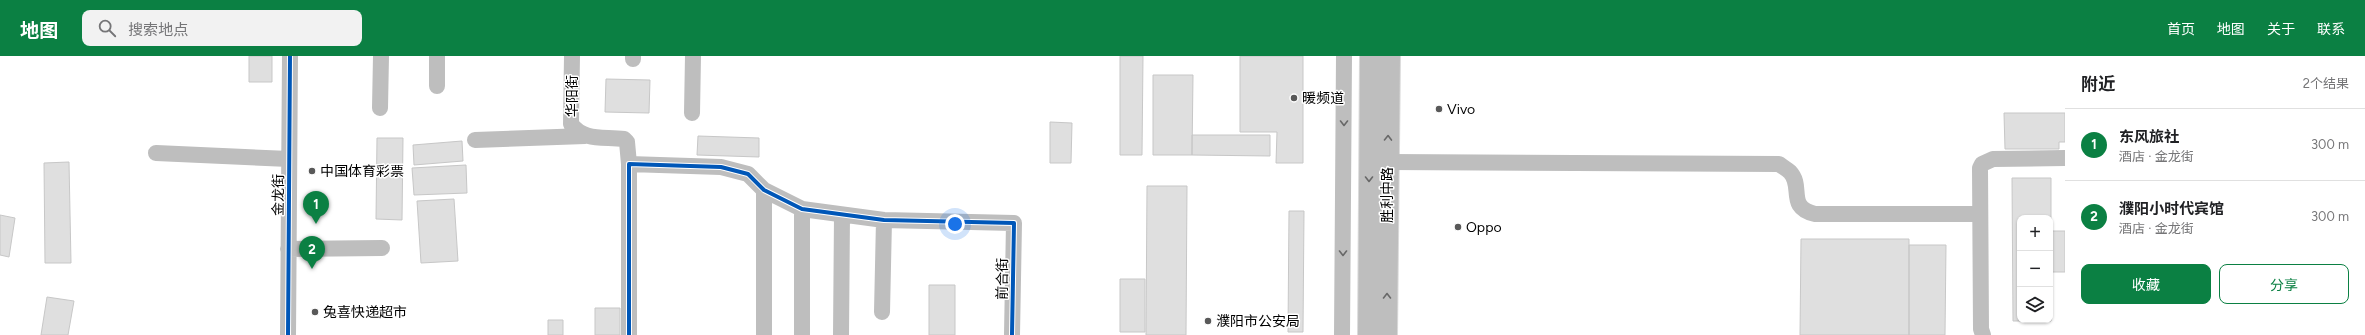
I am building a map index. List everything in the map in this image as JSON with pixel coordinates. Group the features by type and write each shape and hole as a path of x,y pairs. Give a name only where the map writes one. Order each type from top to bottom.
{"main road":[{"name":"胜利中路","path":"1368,335 1370,56"},
{"name":"胜利中路","path":"1388,335 1387,162 1390,56"}],"street":[{"name":"金龙街","path":"288,335 290,56"},
{"path":"380,108 381,56"},
{"path":"437,56 437,86"},
{"name":"华阳街","path":"572,56 571,124 576,131 585,136 624,139 627,142 629,164"},
{"path":"692,113 693,56"},
{"path":"1342,335 1344,56"},
{"path":"475,140 585,136"},
{"path":"156,153 289,159"},
{"path":"1984,335 1981,329 1980,168 1982,164 1993,159 2065,158"},
{"path":"1387,162 1779,164 1790,171 1794,178 1798,202 1806,212 1815,214 1980,214"},
{"path":"629,335 629,164 721,167 748,174 764,190 802,209 884,220 882,312"},
{"path":"764,190 764,335"},
{"path":"802,209 802,335"},
{"path":"840,335 842,214"},
{"name":"前合街","path":"884,220 1014,223 1012,335"},
{"path":"288,249 382,248"}],"building":[{"path":"249,56 272,56 272,82 249,82"},
{"path":"1120,56 1143,56 1142,155 1120,155"},
{"path":"1240,56 1303,56 1303,163 1276,163 1277,132 1240,132"},
{"path":"1153,75 1193,75 1192,155 1153,155"},
{"path":"606,79 650,80 649,113 605,112"},
{"path":"2004,113 2065,113 2065,142 2059,142 2059,149 2005,149"},
{"path":"1050,122 1072,123 1071,163 1050,163"},
{"path":"1192,135 1270,135 1270,156 1192,155"},
{"path":"698,136 759,138 759,157 697,155"},
{"path":"377,138 403,138 402,220 376,219"},
{"path":"462,141 463,161 414,165 413,145"},
{"path":"69,162 71,263 45,263 44,163"},
{"path":"466,165 467,193 414,195 412,168"},
{"path":"2012,178 2051,178 2051,215 2017,215 2017,321 2013,321"},
{"path":"1147,186 1187,186 1186,335 1146,335"},
{"path":"454,199 458,261 421,263 417,201"},
{"path":"1289,211 1304,211 1303,332 1288,332"},
{"path":"0,215 15,218 9,257 0,255"},
{"path":"2053,231 2065,231 2065,272 2053,272"},
{"path":"1801,239 1909,239 1909,335 1800,335"},
{"path":"1909,245 1946,245 1945,335 1909,335"},
{"path":"1120,279 1145,279 1145,332 1120,332"},
{"path":"929,285 955,285 955,335 929,335"},
{"path":"47,297 74,301 68,335 41,335"},
{"path":"595,308 620,308 620,335 595,335"},
{"path":"548,320 563,320 563,335 548,335"}],"cycle path":[{"path":"288,335 290,56"},
{"path":"629,335 629,164 721,167 748,174 764,190 802,209 884,220 1014,223 1012,335"}],"place":[{"name":"暖频道","path":"1294,98"},
{"name":"Vivo","path":"1439,109"},
{"name":"中国体育彩票","path":"312,171"},
{"name":"东风旅社","path":"316,224"},
{"name":"Oppo","path":"1458,227"},
{"name":"濮阳小时代宾馆","path":"312,269"},
{"name":"兔喜快递超市","path":"315,312"},
{"name":"濮阳市公安局","path":"1208,321"}]}
